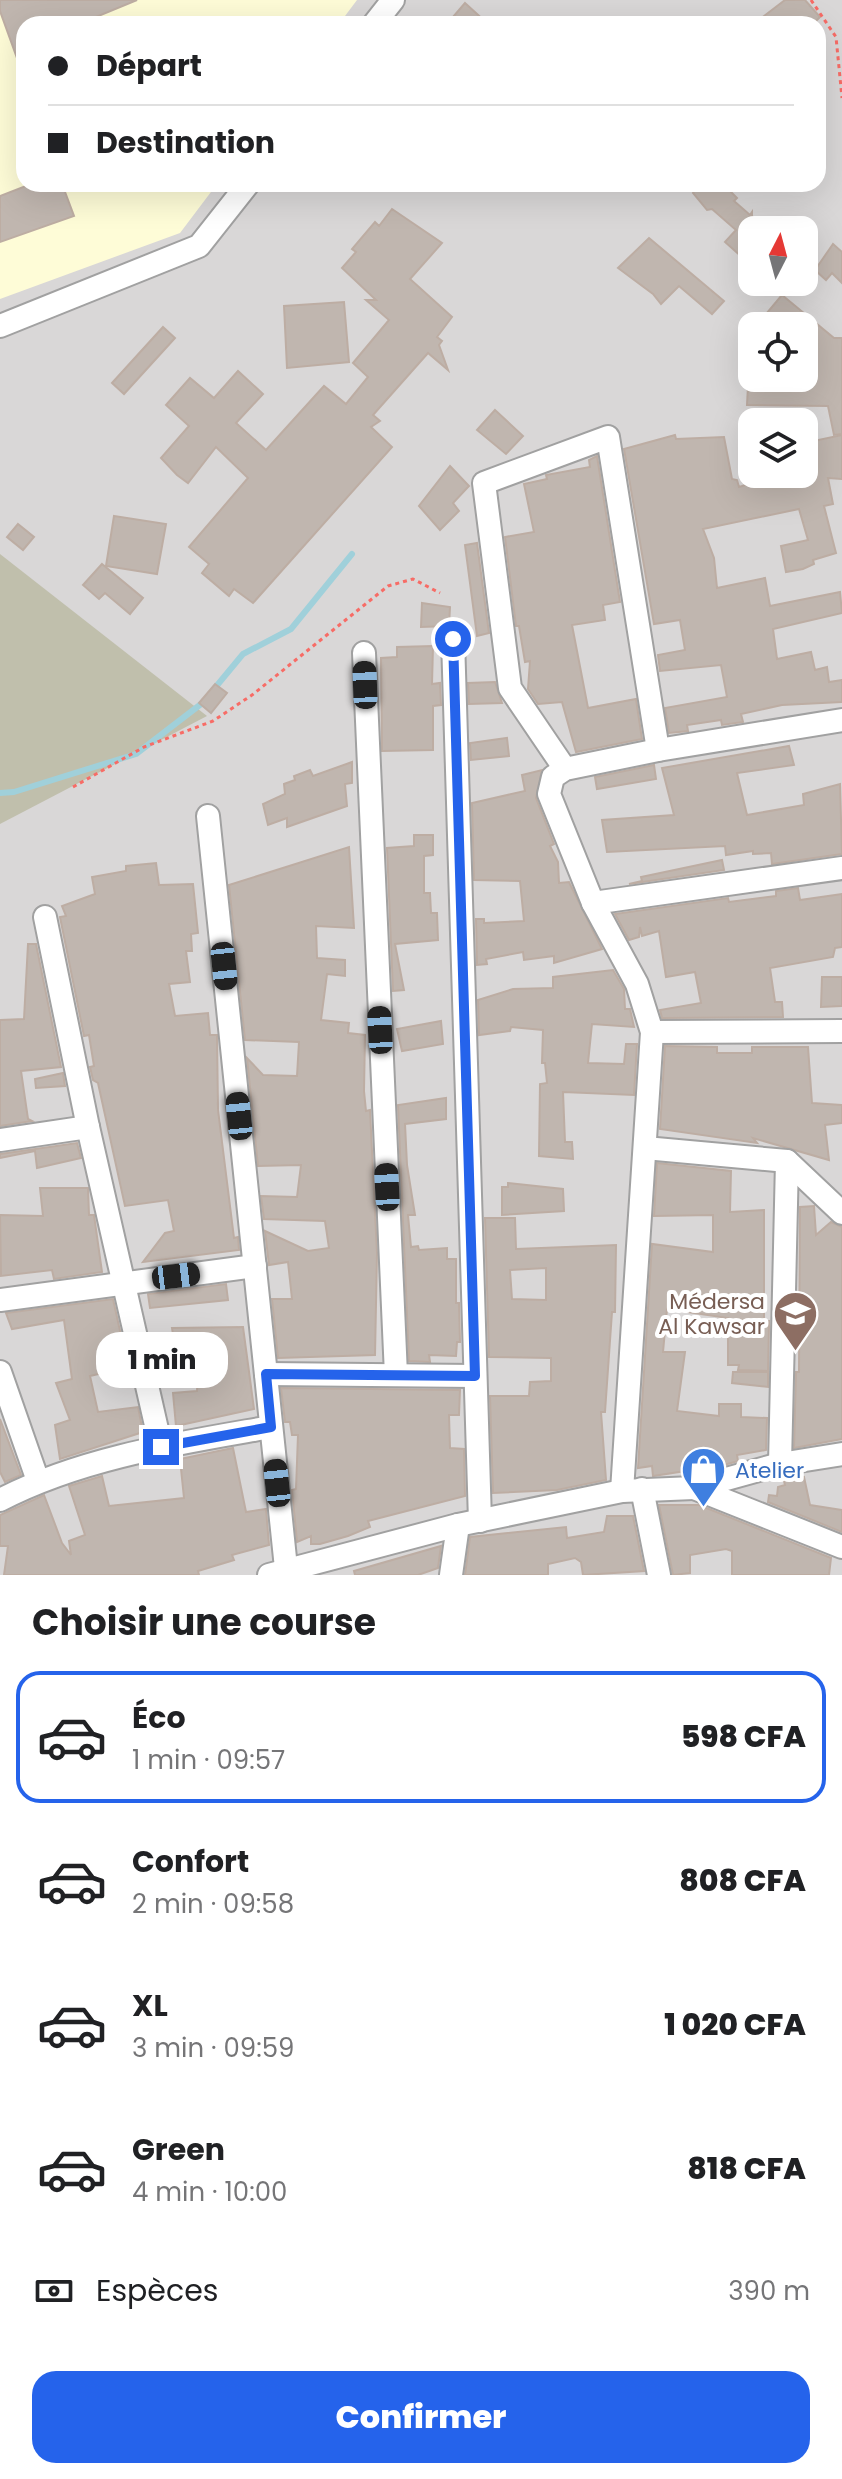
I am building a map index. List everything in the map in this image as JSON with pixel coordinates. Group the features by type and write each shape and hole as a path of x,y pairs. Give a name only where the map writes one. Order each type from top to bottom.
{"street":[{"path":"380,16 393,0"},
{"path":"0,326 199,246 242,192"},
{"path":"565,769 510,688 484,483 608,437 658,750"},
{"path":"451,1575 469,1523 475,1376 453,639"},
{"path":"364,653 396,1375"},
{"path":"659,1575 632,1490 652,1032 637,984 593,903 549,794 553,777 565,769 658,750 842,720"},
{"path":"208,816 271,1427 277,1572 469,1523 632,1490 694,1488 780,1464 842,1454"},
{"path":"593,903 842,868"},
{"path":"45,917 88,1127 161,1447"},
{"path":"652,1032 842,1031"},
{"path":"0,1140 88,1127"},
{"path":"645,1148 787,1161 842,1213"},
{"path":"780,1464 787,1161"},
{"path":"0,1300 255,1266"},
{"path":"0,1372 38,1481"},
{"path":"266,1374 475,1376"},
{"path":"0,1500 38,1481 161,1447 271,1427"},
{"path":"694,1488 842,1547"}],"path":[{"path":"826,22 836,37 842,98"},
{"path":"73,787 144,747 213,721 252,695 388,586 413,579 440,593"}],"shaded area":[{"path":"0,0 842,0 842,1575 0,1575"},
{"path":"0,0 357,0 345,16 16,16 16,192 211,192 180,233 0,299"},
{"path":"0,554 207,716 0,824"}],"building":[{"path":"0,0 137,0 98,16 16,16 16,55 0,11"},
{"path":"785,0 805,0 819,16 764,16"},
{"path":"465,3 479,16 454,16"},
{"path":"16,190 65,192 74,216 0,242 0,196"},
{"path":"694,192 731,192 737,198 734,201 750,215 752,212 752,216 738,216 738,254 725,242 736,230 712,209 707,210"},
{"path":"392,209 442,243 410,279 452,317 437,337 442,341 439,345 448,370 428,353 373,415 380,421 371,427 392,447 253,603 234,589 229,596 202,573 209,564 189,547 248,478 216,447 188,483 177,475 161,458 189,426 166,405 190,378 214,398 238,371 263,394 236,423 266,450 324,386 346,404 368,377 353,363 389,320 366,300 376,300 342,268 356,252 352,249 375,222 379,226"},
{"path":"649,238 724,301 712,314 679,286 661,304 653,294 618,268"},
{"path":"833,244 842,252 842,283 832,273 826,280 818,273 818,266"},
{"path":"783,296 803,312 768,312"},
{"path":"344,302 349,362 287,368 284,306"},
{"path":"818,325 834,338 842,338 842,434 834,435 828,406 747,405 748,392 818,392"},
{"path":"163,327 175,338 124,394 112,383"},
{"path":"495,410 523,436 506,454 477,430"},
{"path":"675,435 676,439 724,437 732,479 737,480 738,488 818,488 818,440 842,435 842,479 828,478 833,504 824,506 836,553 813,560 814,564 803,569 786,572 781,546 808,540 799,509 703,529 714,558 717,588 765,578 770,606 840,592 842,613 773,629 777,659 811,652 815,670 827,667 829,682 842,680 842,702 782,705 741,714 743,722 722,725 721,720 687,725 688,731 669,733 665,708 727,697 721,665 660,671 658,655 685,650 680,620 654,624 624,449"},
{"path":"597,456 620,602 603,605 605,620 572,625 588,708 636,699 642,739 576,752 562,702 538,704 528,689 530,661 525,662 519,626 516,626 505,537 534,532 524,484 547,479 546,475 590,467 589,460"},
{"path":"450,466 469,486 453,503 459,511 440,530 419,506"},
{"path":"114,516 166,524 157,574 106,566"},
{"path":"18,524 34,537 23,550 7,537"},
{"path":"477,543 489,633 477,636 465,545"},
{"path":"102,564 143,598 130,614 105,593 99,599 83,585"},
{"path":"422,603 450,607 449,626 421,627"},
{"path":"433,646 432,684 440,683 441,705 433,706 433,750 382,751 381,658 397,657 397,647"},
{"path":"495,682 502,703 469,704 468,683"},
{"path":"215,684 227,693 211,713 199,703"},
{"path":"507,738 509,756 471,760 470,743"},
{"path":"789,746 794,765 737,773 747,815 804,805 803,794 840,784 842,854 772,864 771,853 753,854 753,851 726,855 725,846 607,852 602,820 674,815 662,768"},
{"path":"352,762 352,783 345,784 347,806 287,827 287,818 268,825 263,804 285,794 284,784 295,780 294,776 310,770 313,776"},
{"path":"654,765 656,779 597,789 595,777"},
{"path":"542,770 536,798 554,844 550,846 558,862 559,883 569,882 602,949 554,963 554,956 524,960 523,952 486,959 487,964 477,965 476,919 484,919 484,923 524,921 520,881 474,880 472,803 525,791 522,775"},
{"path":"414,835 433,835 433,855 424,856 424,893 430,893 431,913 437,913 438,940 395,944 404,990 393,991 387,848 414,846"},
{"path":"349,847 354,928 316,926 317,958 345,960 345,976 327,974 321,1020 349,1023 348,1033 365,1035 364,1091 366,1111 370,1110 377,1253 375,1355 278,1358 272,1299 292,1299 288,1262 269,1265 265,1231 308,1251 329,1248 325,1221 264,1219 261,1196 297,1197 301,1165 258,1166 247,1058 263,1075 297,1076 299,1042 245,1040 229,885"},
{"path":"722,860 724,870 629,884 642,881 641,877"},
{"path":"156,863 159,885 193,884 198,933 191,934 192,951 186,951 190,982 169,984 175,1016 208,1013 210,1035 217,1035 218,1110 234,1238 238,1237 239,1250 143,1262 165,1233 174,1231 168,1200 125,1206 98,1083 93,1080 90,1067 94,1066 89,1035 84,1036 60,917 66,916 62,906 95,894 92,877 126,871 126,866"},
{"path":"798,888 800,900 842,894 842,947 835,948 833,957 770,968 775,1002 782,1002 783,1017 662,1018 660,1010 701,1003 695,972 666,977 659,931 642,936 640,927 639,937 629,940 615,914 728,898 729,902 776,896 776,891"},
{"path":"28,944 36,944 61,1067 21,1071 28,1119 32,1121 0,1126 0,1020 24,1019"},
{"path":"613,970 624,989 625,1009 630,1009 634,1027 592,1024 588,1063 624,1064 626,1044 637,1044 634,1095 563,1092 565,1142 572,1142 573,1159 539,1156 540,1084 547,1083 545,1063 542,1063 543,1030 511,1027 510,1031 479,1035 478,1000 513,989 553,988 553,977"},
{"path":"822,977 842,977 842,1006 821,1007"},
{"path":"441,1021 443,1044 402,1051 397,1029"},
{"path":"665,1046 717,1047 717,1053 752,1053 752,1047 808,1047 812,1103 842,1105 842,1123 825,1125 829,1160 753,1138 757,1143 660,1129"},
{"path":"63,1073 65,1086 36,1088 35,1079"},
{"path":"446,1098 446,1119 405,1124 407,1165 415,1215 408,1215 411,1247 418,1246 419,1250 447,1248 447,1259 456,1259 460,1342 457,1342 456,1356 429,1355 430,1362 409,1361 398,1105"},
{"path":"77,1143 81,1158 37,1168 35,1151 0,1158 0,1154"},
{"path":"657,1163 731,1171 730,1212 764,1210 764,1321 769,1321 769,1326 768,1371 738,1370 739,1365 728,1365 728,1318 667,1309 663,1352 685,1352 677,1411 719,1416 719,1404 741,1404 741,1417 767,1418 766,1450 737,1455 738,1461 724,1465 653,1476 652,1466 638,1468 652,1244 713,1252 713,1215 654,1216"},
{"path":"508,1183 563,1189 564,1211 502,1215 502,1187 508,1187"},
{"path":"40,1188 88,1188 89,1215 94,1215 102,1272 54,1279 52,1270 1,1276 0,1215 43,1216"},
{"path":"814,1206 816,1235 831,1222 842,1227 842,1439 794,1448 796,1372 799,1372 800,1207"},
{"path":"485,1218 515,1218 516,1249 616,1245 615,1312 612,1312 605,1412 601,1412 606,1480 557,1490 493,1493 490,1396 529,1396 530,1382 551,1381 551,1358 489,1357","holes":["546,1268 546,1300 512,1299 510,1270"]},
{"path":"226,1284 228,1300 150,1308 148,1294"},
{"path":"113,1299 128,1367 90,1376 98,1412 138,1407 143,1432 60,1459 55,1425 70,1420 56,1383 72,1379 64,1320 12,1329 6,1313"},
{"path":"243,1327 254,1409 176,1426 173,1393 197,1391 199,1358 177,1360 172,1328"},
{"path":"733,1372 768,1372 768,1387 732,1383"},
{"path":"281,1388 460,1390 459,1415 449,1415 450,1448 464,1449 465,1496 368,1521 370,1527 320,1544 311,1544 311,1536 297,1542 292,1490 296,1489 298,1435 292,1435 290,1422 285,1422"},
{"path":"0,1419 21,1475 5,1482 0,1472"},
{"path":"233,1448 246,1512 266,1509 269,1545 232,1555 234,1560 198,1571 199,1575 4,1575 8,1546 0,1546 0,1515 44,1495 62,1543 71,1555 69,1541 85,1535 69,1486 102,1476 109,1506 184,1498 180,1459"},
{"path":"804,1477 810,1505 842,1510 842,1532 768,1502 769,1495 777,1496 778,1487 785,1485 784,1481"},
{"path":"659,1505 699,1505 831,1558 829,1575 732,1575 732,1551 726,1549 690,1555 690,1573 673,1575"},
{"path":"607,1516 633,1516 644,1571 583,1575 581,1562 575,1558 548,1564 548,1575 465,1575 470,1537 566,1527 567,1538 604,1532"},
{"path":"441,1546 438,1568 418,1575 355,1575 354,1571"}],"waterway":[{"path":"214,689 243,654 291,629 352,554"},
{"path":"0,793 14,792 136,754 205,701"}],"place":[{"name":"Médersa Al Kawsar","path":"796,1353"},
{"name":"Atelier","path":"704,1509"}],"route":[{"path":"161,1447 271,1427 266,1374 475,1376 453,639"}]}
